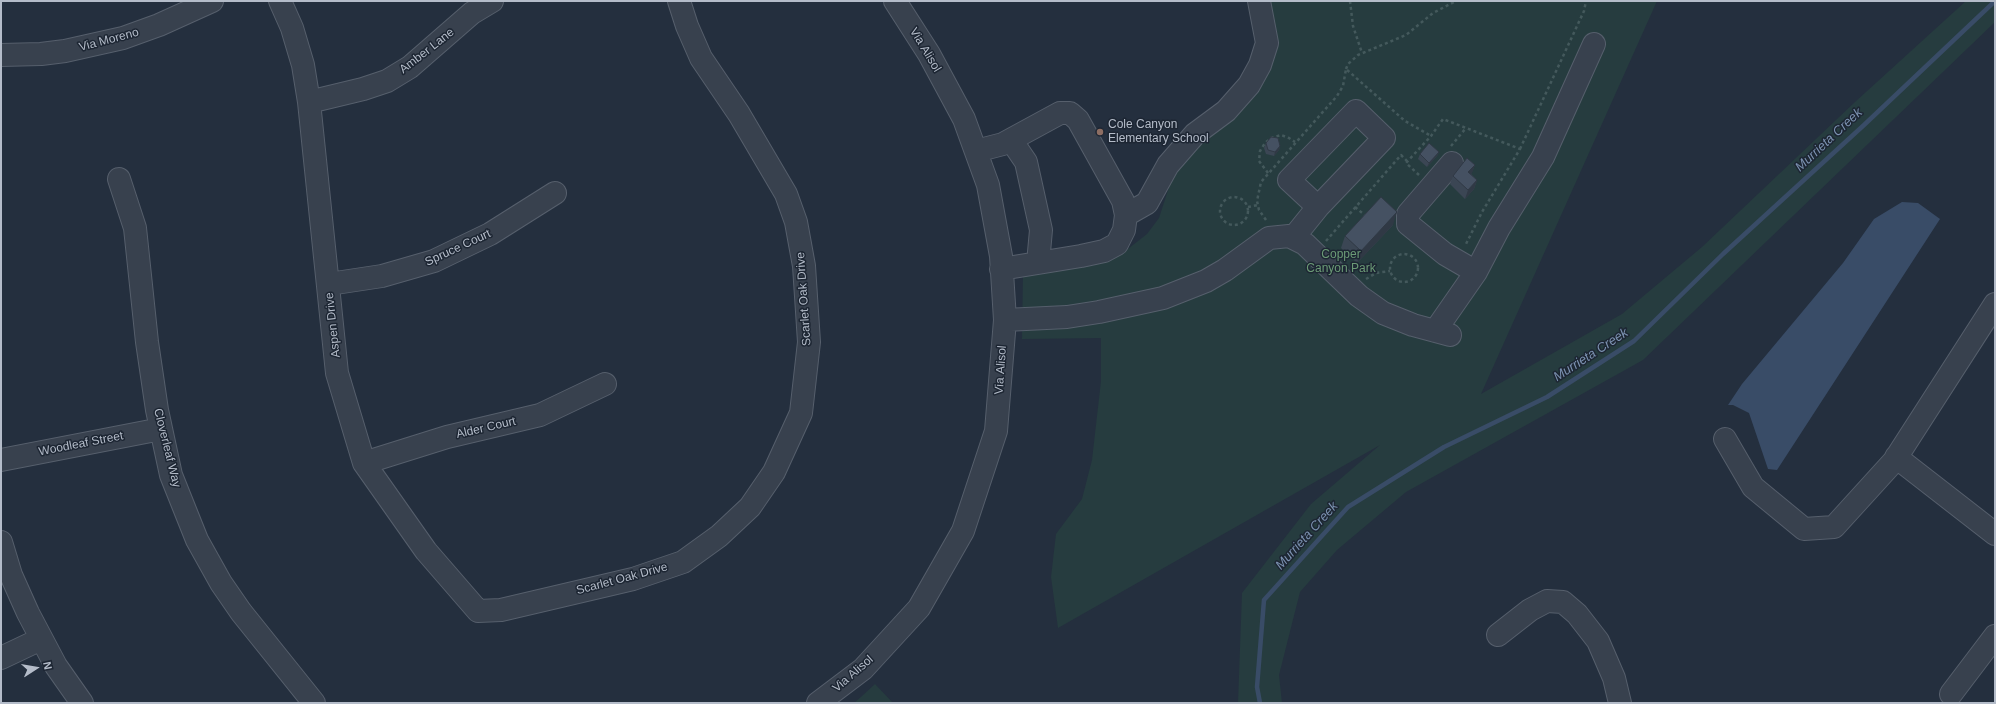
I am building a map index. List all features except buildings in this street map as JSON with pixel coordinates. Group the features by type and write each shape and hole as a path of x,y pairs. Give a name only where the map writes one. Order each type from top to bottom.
{"street":[{"name":"Via Moreno","path":"1,55 42,54 65,51 123,38 159,25 212,1"},
{"name":"Aspen Drive","path":"280,1 292,28 303,65 309,102 329,284 337,374 364,463 426,551 478,611"},
{"name":"Amber Lane","path":"309,102 363,89 387,81 410,67 472,13 492,1"},
{"name":"Scarlet Oak Drive","path":"478,611 500,610 633,579 683,562 719,536 750,507 774,472 801,413 809,342 804,266 796,222 786,194 739,114 701,58 687,26 679,1"},
{"name":"Via Alisol","path":"818,703 863,669 919,608 963,531 996,432 1005,320 1001,269 988,185 964,119 928,54 894,1"},
{"path":"1126,215 1147,203 1168,165 1195,134 1226,111 1249,85 1260,65 1267,43 1259,1"},
{"path":"1005,320 1067,317 1099,312 1163,298 1206,281 1269,238 1289,236 1305,244 1358,296 1383,313 1414,325 1443,333 1499,228 1543,157 1594,44"},
{"path":"976,151 1004,144 1060,113 1070,113 1078,120 1124,201 1126,215 1124,230 1117,244 1104,251 1082,256 1001,269"},
{"path":"1011,140 1026,162 1041,230 1038,263"},
{"path":"1452,163 1408,214 1408,224 1445,254 1476,272"},
{"name":"Cloverleaf Way","path":"119,178 136,228 146,335 161,429 171,475 197,540 221,583 241,612 314,703"},
{"name":"Spruce Court","path":"329,284 382,276 434,261 490,234 555,194"},
{"path":"1293,238 1318,206"},
{"path":"1725,439 1753,487 1804,529 1834,527 1896,457 1995,304"},
{"name":"Alder Court","path":"364,463 448,437 540,415 605,384"},
{"name":"Woodleaf Street","path":"1,460 161,429"},
{"path":"1896,457 1995,534"},
{"path":"1,542 11,575 41,639 56,666 82,703"},
{"path":"1498,635 1530,610 1547,601 1563,602 1577,614 1598,641 1614,678 1620,703"},
{"path":"1950,694 1995,636"},
{"path":"1,658 41,639"}],"path":[{"path":"1350,1 1354,26 1362,53"},
{"path":"1346,69 1352,59 1362,53 1406,35 1433,13 1456,1"},
{"path":"1520,149 1584,11 1586,1"},
{"path":"1268,173 1259,161 1260,150 1265,143 1271,138 1281,135 1295,142"},
{"path":"1323,244 1401,155 1408,162"},
{"path":"1230,197 1244,200 1248,207 1247,217 1236,225 1224,221 1220,212 1222,203 1230,197"},
{"path":"1248,207 1258,205"},
{"path":"1355,207 1368,218"},
{"path":"1404,254 1412,257 1418,264 1417,274 1411,281 1406,282 1397,280 1390,271 1393,261 1400,255 1404,254"},
{"path":"1364,283 1370,275 1390,271"}],"green space":[{"name":"Copper Canyon Park","path":"1267,1 1657,1 1481,394 1622,314 1702,247 1855,102 1966,1 1995,1 1995,22 1643,360 1406,492 1337,550 1300,592 1279,675 1282,703 1238,703 1242,593 1311,504 1380,445 1058,628 1051,577 1056,534 1082,499 1092,460 1101,381 1101,338 1022,339 1023,272 1124,252 1147,234 1159,218 1171,181 1196,145 1274,53"},
{"path":"875,684 893,703 854,703 862,696"}],"water":[{"path":"1902,202 1918,203 1940,219 1777,470 1768,469 1749,413 1733,405 1728,405 1742,384 1843,263 1874,219"}],"waterway":[{"name":"Murrieta Creek","path":"1260,703 1257,687 1264,600 1348,507 1444,447 1547,397 1634,341 1723,254 1864,125 1995,1"}],"place":[{"name":"Cole Canyon Elementary School","path":"1100,132"}]}
